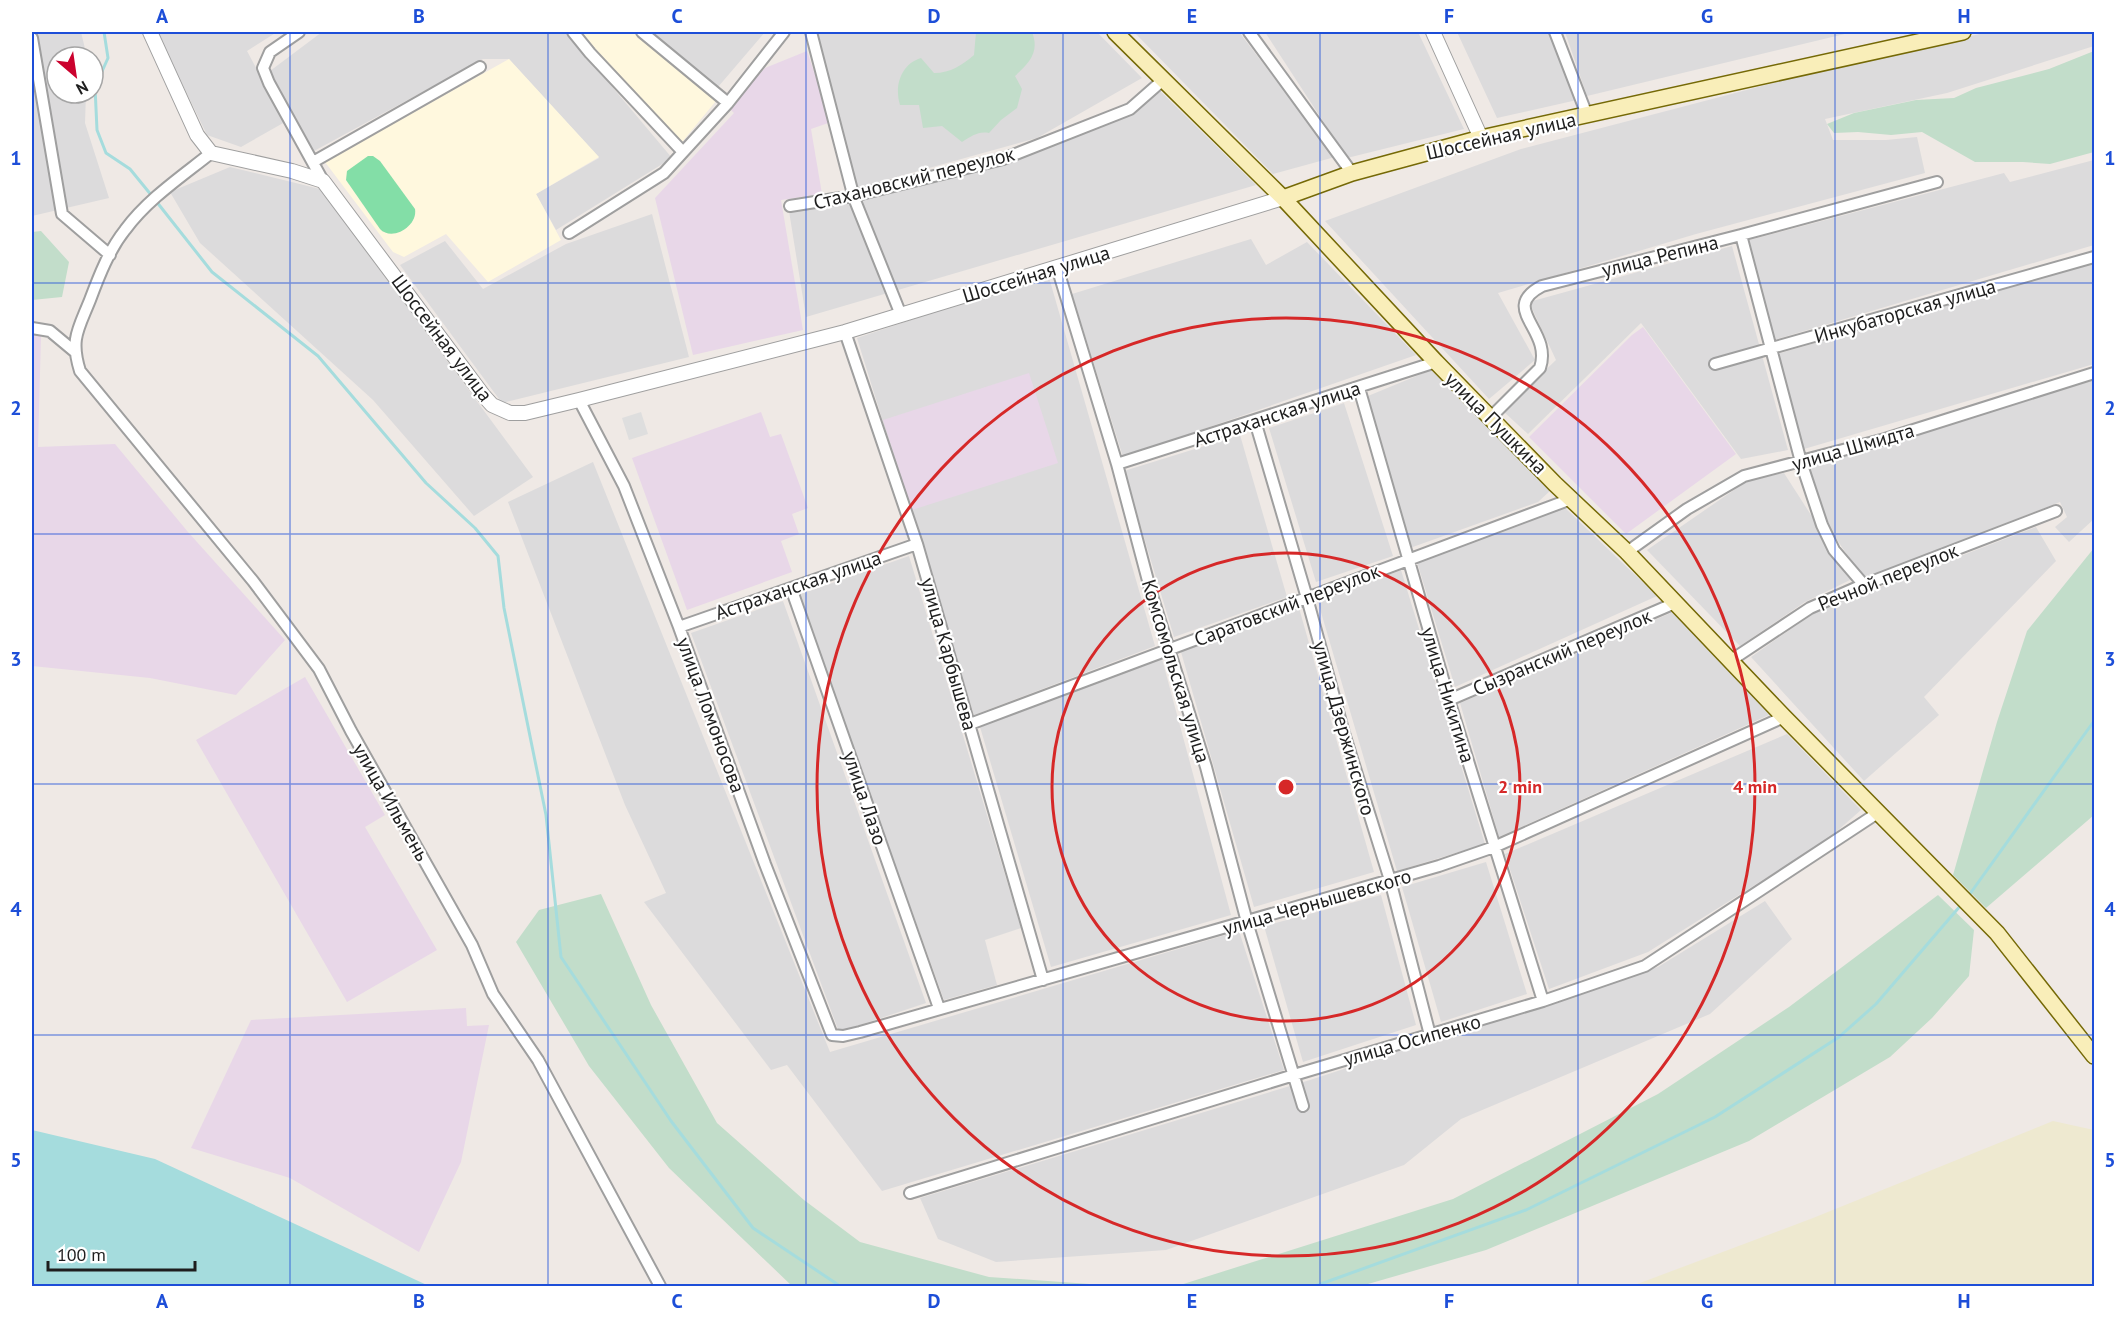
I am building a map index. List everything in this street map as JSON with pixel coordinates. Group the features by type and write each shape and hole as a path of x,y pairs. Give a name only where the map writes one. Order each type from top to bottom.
{"main road":[{"name":"улица Пушкина","path":"1114,32 1283,198 1436,362 1571,499 1627,552 1784,717 1997,933 2094,1056"},
{"name":"Шоссейная улица","path":"1283,198 1352,173 1481,138 1964,32"}],"street":[{"path":"150,32 197,135 212,153 292,171 323,181"},
{"path":"299,32 270,52 263,68 323,181"},
{"path":"573,32 683,152"},
{"path":"642,32 728,103"},
{"path":"569,233 664,172 728,103 784,32"},
{"path":"811,32 853,196 901,315"},
{"path":"1249,32 1352,173"},
{"path":"1433,32 1481,138"},
{"path":"1555,32 1587,116"},
{"path":"32,38 33,57 63,214 110,255"},
{"path":"313,162 480,67"},
{"name":"Стахановский переулок","path":"790,206 853,196 1003,159 1130,109 1163,80"},
{"path":"74,351 76,336 110,255 124,230 165,189 212,153"},
{"name":"Шоссейная улица","path":"323,181 492,405 510,413 525,413 579,400 845,332 1283,198"},
{"name":"улица Репина","path":"1491,417 1540,368 1543,358 1537,334 1524,312 1524,301 1531,292 1542,286 1937,182"},
{"path":"1741,235 1801,462 1822,525 1834,550 1864,585"},
{"name":"Инкубаторская улица","path":"1714,364 2094,257"},
{"name":"Комсомольская улица","path":"1057,267 1117,464 1151,592 1206,767 1247,922 1303,1106"},
{"name":"улица Ильмень","path":"32,328 50,331 74,351 80,371 253,581 319,669 351,731 472,945 493,994 538,1060 660,1287"},
{"name":"улица Карбышева","path":"845,332 917,544 1043,980"},
{"name":"Астраханская улица","path":"1117,464 1436,362"},
{"name":"улица Шмидта","path":"1627,552 1687,509 1743,476 1885,439 2094,373"},
{"name":"улица Никитина","path":"1359,388 1449,700 1543,1001"},
{"name":"улица Ломоносова","path":"579,400 624,486 680,627 765,864 832,1035"},
{"name":"улица Дзержинского","path":"1255,421 1344,733 1390,880 1430,1035"},
{"name":"Саратовский переулок","path":"970,724 1571,499"},
{"name":"Речной переулок","path":"1730,661 1810,608 2056,512"},
{"name":"Астраханская улица","path":"680,627 917,544"},
{"name":"улица Лазо","path":"791,588 939,1008"},
{"name":"Сызранский переулок","path":"1449,700 1675,603"},
{"name":"улица Чернышевского","path":"832,1035 843,1036 860,1032 1439,866 1494,847 1784,717"},
{"name":"улица Осипенко","path":"910,1193 1543,1001 1645,966 1879,812"}],"shaded area":[{"path":"32,32 81,32 84,45 45,45 45,105 86,105 85,123 109,198 32,216"},
{"path":"157,32 277,32 247,51 285,122 241,147 207,135"},
{"path":"322,32 566,32 672,158 556,230 536,194 599,158 509,59 483,59 314,151 270,71"},
{"path":"580,32 634,32 716,101 682,142"},
{"path":"652,32 765,32 718,87"},
{"path":"815,32 1097,32 1142,78 1037,138 857,188"},
{"path":"1134,32 1239,32 1335,157 1273,174"},
{"path":"1265,32 1418,32 1464,129 1347,158"},
{"path":"1457,32 1551,32 1577,100 1497,118"},
{"path":"1565,32 1853,32 1587,96"},
{"path":"1988,32 2094,32 2094,46 1947,93 1825,119 1833,140 1886,140 1917,137 1925,173 1696,234 1498,293 1535,360 1489,399 1325,221 1521,149 1792,78"},
{"path":"807,51 831,122 811,129 822,194 781,200 803,330 693,355 655,198 734,113 729,108 765,68"},
{"path":"509,59 599,157 536,194 561,240 488,282 446,234 404,257 393,252 325,162"},
{"path":"1159,90 1256,185 806,317 789,211 1112,122"},
{"path":"2094,160 2094,245 1774,340 1746,241 2004,173 2010,182"},
{"path":"230,167 320,189 533,477 474,516 373,400 200,243 170,192"},
{"path":"652,214 689,357 502,403 400,265 445,241 483,289 566,244"},
{"path":"1251,239 1266,265 1307,242 1416,355 1123,457 1072,294"},
{"path":"1732,246 1788,450 1741,459 1641,323 1528,434 1503,411 1556,360 1529,302"},
{"path":"2094,263 2094,364 1804,449 1777,354"},
{"path":"1048,274 1155,646 974,715 857,338"},
{"path":"1643,327 1736,454 1626,534 1529,437 1632,335"},
{"path":"32,335 41,336 38,447 115,444 188,532 285,640 236,695 150,678 32,666"},
{"path":"1431,370 1551,490 1538,502 1410,548 1368,396"},
{"path":"1029,373 1058,463 912,510 883,420"},
{"path":"2094,380 2094,519 2069,542 2055,527 2067,517 2060,502 1863,579 1826,523 1806,466"},
{"path":"1344,403 1393,556 1316,582 1269,428"},
{"path":"641,412 648,434 629,440 622,418"},
{"path":"761,412 770,437 781,434 808,508 792,514 799,534 781,541 792,572 687,610 632,458"},
{"path":"1240,435 1287,597 1174,637 1124,471"},
{"path":"593,462 830,1052 1239,931 1284,1070 882,1191 787,1065 771,1070 644,902 666,893 625,805 508,502"},
{"path":"1784,473 1852,579 1805,602 1740,646 1647,550 1747,481"},
{"path":"1563,506 1657,596 1455,687 1417,562"},
{"path":"2036,527 2056,561 1924,697 1939,715 1864,781 1751,657 1815,612"},
{"path":"909,556 1021,928 985,940 997,985 944,1000 798,595"},
{"path":"1401,570 1485,844 1397,871 1318,602"},
{"path":"783,601 926,1003 839,1032 691,633"},
{"path":"1299,608 1374,872 1254,907 1181,652"},
{"path":"1673,612 1771,714 1499,837 1460,703"},
{"path":"1162,659 1231,915 1051,967 980,727"},
{"path":"305,677 385,815 365,827 437,950 347,1002 196,740"},
{"path":"1787,734 1861,810 1828,839 1648,952 1549,989 1505,854"},
{"path":"1486,862 1527,994 1441,1022 1402,887"},
{"path":"1381,895 1416,1025 1303,1062 1264,926"},
{"path":"1765,901 1792,939 1710,1014 1461,1119 1404,1165 1166,1250 996,1262 938,1239 920,1198 1310,1080 1658,967"},
{"path":"466,1008 467,1026 489,1025 461,1162 419,1252 290,1178 191,1148 251,1020"},
{"path":"2053,1121 2094,1130 2094,1286 1632,1286 1813,1218"}],"green space":[{"path":"976,32 1032,32 1035,45 1029,62 1015,76 1022,89 1017,108 989,133 978,133 962,142 942,126 923,128 919,105 900,105 898,90 904,70 921,58 934,73 946,72 961,65 974,55"},
{"path":"2094,51 2094,152 2050,164 1975,162 1922,132 1891,135 1858,132 1834,133 1827,124 1854,113 1916,100 1954,98 1976,88 2049,69"},
{"path":"368,156 373,156 380,161 415,209 412,221 397,233 385,233 380,229 346,180 347,171"},
{"path":"41,231 69,262 62,297 32,300 32,232"},
{"path":"2094,548 2094,815 1986,908 1953,875 1997,722 2027,631"},
{"path":"601,894 651,1005 717,1123 804,1200 860,1242 989,1277 1090,1284 1177,1286 792,1286 669,1168 589,1066 516,942 539,910"},
{"path":"1938,895 1974,930 1969,976 1932,1018 1890,1057 1749,1141 1486,1250 1361,1286 1177,1286 1453,1199 1658,1094 1789,1007"}],"water":[{"path":"32,1130 155,1159 429,1286 32,1286"}],"waterway":[{"path":"104,32 108,58 95,87 97,130 106,153 130,169 152,196"},
{"path":"156,201 212,272 318,356 426,483 475,528 498,556 504,608 546,815 561,957 671,1121 753,1228 840,1286"},
{"path":"1967,898 2094,721"},
{"path":"1315,1286 1526,1210 1715,1117 1839,1037 1876,1004 1961,905"}]}
